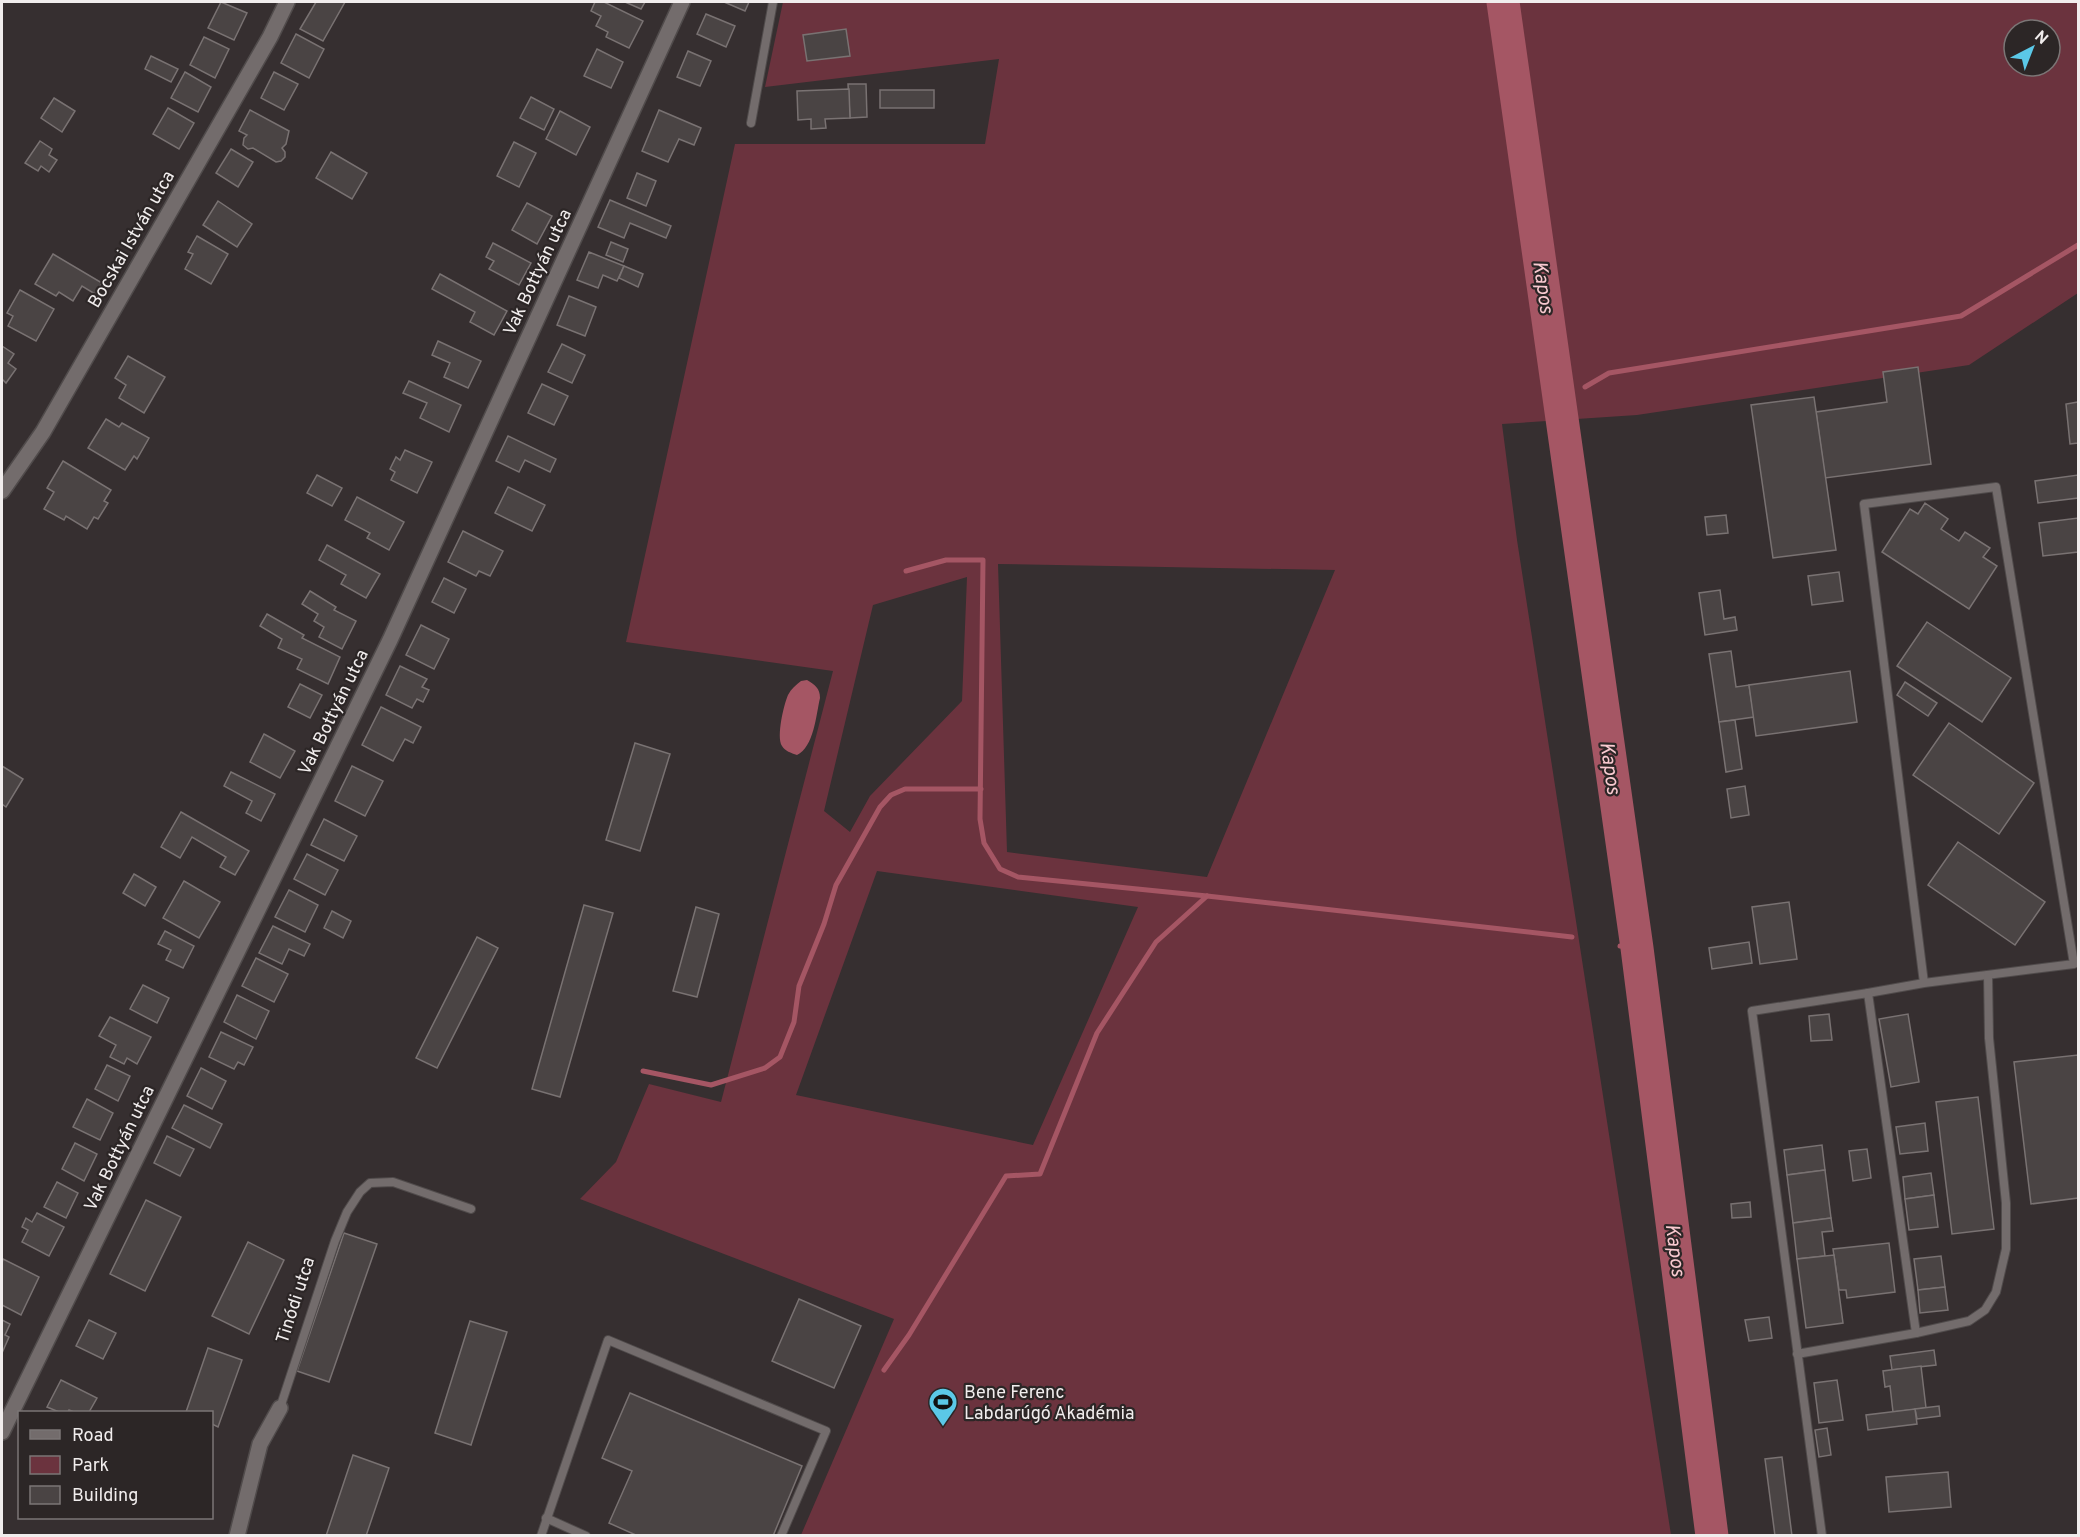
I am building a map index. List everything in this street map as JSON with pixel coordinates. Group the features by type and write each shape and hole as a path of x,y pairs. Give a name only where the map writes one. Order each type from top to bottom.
{"street":[{"name":"Bocskai István utca","path":"2,491 43,432 270,37 287,2"},
{"path":"671,2 671,25"},
{"name":"Vak Bottyán utca","path":"2,1432 390,640 682,2"},
{"name":"Tinódi utca","path":"237,1536 260,1444 280,1408"}],"lane":[{"path":"751,123 773,2"},
{"path":"1822,1536 1752,1011 1924,983 2076,964 1996,488 1864,504 1924,983"},
{"path":"1797,1354 1916,1334 1969,1321 1985,1310 1996,1292 2006,1249 2006,1203 1989,1038 1988,975"},
{"path":"1868,993 1916,1334"},
{"name":"Tinódi utca","path":"280,1408 335,1241 347,1212 360,1192 370,1183 393,1182 471,1209"},
{"path":"541,1536 608,1340 826,1431 781,1536"},
{"path":"546,1518 586,1536"}],"green space":[{"path":"783,2 2078,2 2078,293 1969,365 1637,415 1502,424 1517,540 1671,1535 801,1535 894,1319 580,1199 616,1162 649,1084 721,1102 833,671 626,642 735,144 985,144 999,59 765,87","holes":["998,564 1335,570 1207,877 1007,852","967,577 962,701 870,796 850,832 824,811 873,605","877,871 1138,907 1033,1145 796,1095"]}],"shaded area":[{"path":"807,680 816,687 820,698 811,738 803,751 797,755 786,751 782,746 780,728 788,695 801,681"}],"building":[{"path":"221,2 247,13 234,40 208,28"},
{"path":"316,2 345,2 323,41 300,29"},
{"path":"595,2 604,2 643,21 629,48 606,37 608,32 596,26 601,16 591,11"},
{"path":"625,2 645,2 641,9"},
{"path":"724,2 749,2 745,11"},
{"path":"706,14 735,26 726,47 697,34"},
{"path":"846,29 850,56 807,61 803,35"},
{"path":"296,34 324,49 309,78 281,63"},
{"path":"204,37 229,49 215,78 190,65"},
{"path":"597,49 623,62 611,88 584,76"},
{"path":"688,51 711,61 700,86 677,77"},
{"path":"151,56 178,69 171,82 145,69"},
{"path":"185,72 211,87 198,112 171,98"},
{"path":"274,72 298,84 284,110 261,98"},
{"path":"848,84 866,84 867,117 850,118"},
{"path":"849,89 850,118 825,119 826,128 811,129 811,119 798,120 797,91"},
{"path":"880,90 934,90 934,108 880,108"},
{"path":"531,97 554,109 544,130 520,118"},
{"path":"54,98 75,111 62,132 41,118"},
{"path":"168,108 194,123 179,149 153,134"},
{"path":"250,110 289,131 286,144 282,148 285,157 281,161 276,162 253,148 248,149 243,145 247,135 239,131"},
{"path":"659,110 701,128 694,145 679,139 668,162 642,151"},
{"path":"560,111 590,127 576,155 546,139"},
{"path":"40,141 52,149 49,155 57,160 49,172 41,166 38,171 25,163"},
{"path":"514,142 536,153 519,187 497,176"},
{"path":"231,149 253,162 238,187 216,173"},
{"path":"331,152 367,173 352,199 316,178"},
{"path":"637,173 656,181 646,206 627,198"},
{"path":"610,200 671,226 666,238 630,223 624,238 598,227"},
{"path":"218,201 252,224 237,247 203,225"},
{"path":"527,203 552,216 537,244 512,230"},
{"path":"197,236 228,254 211,284 185,269 193,254 188,252"},
{"path":"611,242 628,249 623,262 606,255"},
{"path":"493,243 531,263 519,285 489,269 494,261 486,257"},
{"path":"589,252 624,266 617,281 603,275 598,288 577,280"},
{"path":"53,254 102,283 95,294 82,286 73,301 59,292 56,296 35,284"},
{"path":"624,266 643,274 638,287 619,278"},
{"path":"440,274 507,311 494,335 470,322 475,312 432,289"},
{"path":"20,290 54,309 36,341 8,326 13,316 7,313"},
{"path":"569,296 596,307 585,336 557,325"},
{"path":"438,341 481,361 468,388 444,377 450,363 432,355"},
{"path":"562,344 585,355 572,383 548,372"},
{"path":"2,346 14,354 8,363 16,369 6,383 2,379"},
{"path":"128,356 165,377 144,413 119,398 126,385 115,378"},
{"path":"1918,367 1931,464 1825,478 1816,412 1887,402 1883,372"},
{"path":"409,381 461,405 449,432 420,418 427,403 403,393"},
{"path":"542,384 568,396 554,425 528,413"},
{"path":"1814,397 1836,550 1773,558 1751,405"},
{"path":"2078,402 2078,443 2070,444 2066,404"},
{"path":"106,419 119,427 122,423 149,438 137,459 134,456 125,470 88,448"},
{"path":"508,436 556,459 550,472 525,460 519,472 496,461"},
{"path":"405,450 432,462 417,493 391,480 395,472 390,469 396,457 400,460"},
{"path":"63,461 111,490 104,501 108,503 98,519 94,517 87,529 66,516 64,520 44,509 54,492 47,488"},
{"path":"317,475 342,488 332,506 307,493"},
{"path":"2078,475 2078,498 2038,503 2035,481"},
{"path":"508,487 545,505 532,531 495,513"},
{"path":"357,497 404,522 389,550 367,538 370,533 345,520"},
{"path":"1925,503 1948,519 1941,529 1959,541 1965,532 1990,548 1983,557 1997,566 1969,609 1882,552 1910,509 1918,514"},
{"path":"1726,515 1728,533 1707,535 1705,517"},
{"path":"2078,518 2078,552 2043,556 2039,523"},
{"path":"463,531 503,551 490,576 479,571 476,576 448,562"},
{"path":"327,545 380,574 366,598 341,584 346,575 319,560"},
{"path":"1839,572 1843,601 1812,605 1808,576"},
{"path":"444,578 466,589 454,613 432,602"},
{"path":"1720,590 1724,619 1735,617 1737,630 1705,635 1699,593"},
{"path":"310,591 336,607 334,610 356,621 342,649 319,637 324,627 314,621 318,614 302,604"},
{"path":"267,614 304,635 302,638 340,657 328,684 297,669 302,659 278,648 282,639 260,626"},
{"path":"1927,622 2011,678 1982,722 1897,666"},
{"path":"421,625 449,639 434,669 406,655"},
{"path":"1731,651 1736,687 1749,685 1754,717 1719,722 1709,654"},
{"path":"400,666 427,679 422,687 429,690 423,702 417,699 412,708 386,695"},
{"path":"1850,671 1857,722 1756,736 1749,685"},
{"path":"1905,682 1937,703 1928,716 1897,695"},
{"path":"300,684 322,695 310,718 288,707"},
{"path":"381,707 421,727 413,743 405,739 393,761 362,745"},
{"path":"1735,720 1742,769 1726,772 1719,722"},
{"path":"1949,723 2034,783 1999,834 1913,775"},
{"path":"264,734 295,751 280,778 250,762"},
{"path":"635,743 670,754 640,851 606,840"},
{"path":"2,766 23,779 6,807 2,804"},
{"path":"352,766 383,781 365,816 335,801"},
{"path":"231,772 275,794 261,821 246,813 252,801 224,786"},
{"path":"1745,786 1749,815 1731,818 1727,789"},
{"path":"181,812 249,851 235,875 220,867 226,857 192,837 180,858 161,847"},
{"path":"324,819 357,836 344,861 311,845"},
{"path":"1958,842 2045,902 2015,945 1928,885"},
{"path":"307,854 338,870 325,895 294,879"},
{"path":"134,874 156,887 145,906 123,893"},
{"path":"184,881 220,902 199,938 163,918"},
{"path":"289,890 318,905 305,932 275,917"},
{"path":"1789,902 1797,959 1760,964 1752,907"},
{"path":"584,905 613,913 560,1097 532,1089"},
{"path":"696,907 719,914 697,997 673,991"},
{"path":"332,911 351,921 343,938 324,928"},
{"path":"273,926 310,944 304,956 289,949 282,964 259,953"},
{"path":"165,931 194,946 183,968 166,960 171,950 158,944"},
{"path":"477,937 498,948 437,1068 416,1058"},
{"path":"1749,942 1752,963 1712,969 1709,948"},
{"path":"256,958 288,974 274,1002 242,986"},
{"path":"143,985 169,998 157,1023 130,1009"},
{"path":"237,995 269,1011 256,1039 224,1022"},
{"path":"1829,1014 1832,1040 1811,1041 1809,1016"},
{"path":"1908,1014 1919,1082 1891,1087 1879,1019"},
{"path":"110,1017 151,1037 137,1064 127,1058 124,1064 110,1057 116,1045 99,1036"},
{"path":"221,1032 253,1047 244,1065 238,1062 234,1069 209,1057"},
{"path":"2078,1055 2078,1198 2031,1204 2014,1062"},
{"path":"107,1065 130,1076 118,1101 95,1089"},
{"path":"201,1068 226,1081 212,1109 187,1096"},
{"path":"1978,1097 1994,1229 1952,1234 1936,1102"},
{"path":"87,1099 113,1113 100,1140 73,1127"},
{"path":"184,1105 222,1124 210,1148 172,1128"},
{"path":"1925,1123 1928,1151 1900,1154 1896,1127"},
{"path":"167,1136 194,1149 180,1176 154,1163"},
{"path":"75,1143 97,1154 84,1181 62,1169"},
{"path":"1822,1145 1825,1170 1787,1175 1784,1150"},
{"path":"1867,1149 1871,1178 1853,1181 1849,1151"},
{"path":"1825,1170 1831,1218 1793,1223 1787,1175"},
{"path":"1931,1173 1934,1195 1905,1199 1903,1177"},
{"path":"57,1182 78,1193 66,1218 44,1207"},
{"path":"1934,1195 1938,1227 1909,1230 1905,1199"},
{"path":"146,1200 181,1217 145,1291 110,1274"},
{"path":"1750,1202 1751,1217 1732,1218 1731,1204"},
{"path":"37,1213 64,1227 49,1256 22,1242 28,1230 22,1227 26,1218 32,1222"},
{"path":"1831,1218 1833,1231 1822,1232 1825,1256 1797,1259 1793,1223"},
{"path":"344,1233 377,1244 329,1382 297,1371"},
{"path":"248,1242 284,1260 249,1334 212,1316"},
{"path":"1889,1243 1895,1292 1847,1298 1846,1290 1839,1290 1833,1249"},
{"path":"1834,1255 1843,1323 1806,1328 1797,1259"},
{"path":"1941,1256 1945,1287 1918,1290 1914,1259"},
{"path":"3,1259 39,1277 21,1315 2,1305"},
{"path":"1945,1287 1948,1310 1920,1313 1918,1290"},
{"path":"799,1299 861,1326 834,1388 772,1361"},
{"path":"1769,1317 1772,1338 1749,1341 1745,1320"},
{"path":"2,1320 10,1324 5,1335 9,1337 2,1353"},
{"path":"89,1320 116,1333 103,1359 76,1346"},
{"path":"470,1321 507,1332 471,1445 435,1433"},
{"path":"208,1348 242,1360 218,1427 213,1424 213,1411 186,1411"},
{"path":"1934,1350 1936,1365 1892,1370 1890,1356"},
{"path":"1921,1366 1926,1408 1893,1412 1890,1386 1885,1387 1883,1371"},
{"path":"61,1380 97,1398 90,1411 57,1411 47,1407"},
{"path":"1837,1380 1843,1420 1819,1423 1814,1383"},
{"path":"630,1393 802,1466 773,1536 638,1536 609,1523 632,1471 602,1458"},
{"path":"1939,1406 1940,1416 1917,1419 1915,1409"},
{"path":"1915,1409 1917,1424 1868,1430 1866,1415"},
{"path":"1827,1428 1831,1455 1819,1457 1815,1430"},
{"path":"353,1455 389,1468 366,1536 326,1536"},
{"path":"1782,1457 1792,1536 1775,1536 1765,1459"},
{"path":"1948,1472 1951,1507 1889,1512 1886,1477"}],"waterway":[{"name":"Kapos","path":"1503,2 1637,948 1712,1536"},
{"path":"1585,387 1609,373 1961,316 2078,245"},
{"path":"1558,398 1569,396"},
{"path":"906,571 946,560 983,560 980,819 984,843 1000,869 1018,877 1572,937"},
{"path":"643,1071 711,1085 765,1068 780,1057 794,1022 799,986 824,924 836,885 880,807 891,795 905,789 981,789"},
{"path":"884,1370 909,1335 1006,1176 1040,1174 1097,1033 1156,942 1207,896"},
{"path":"1620,946 1637,948"}],"place":[{"name":"Bene Ferenc Labdarúgó Akadémia","path":"943,1428"}]}
